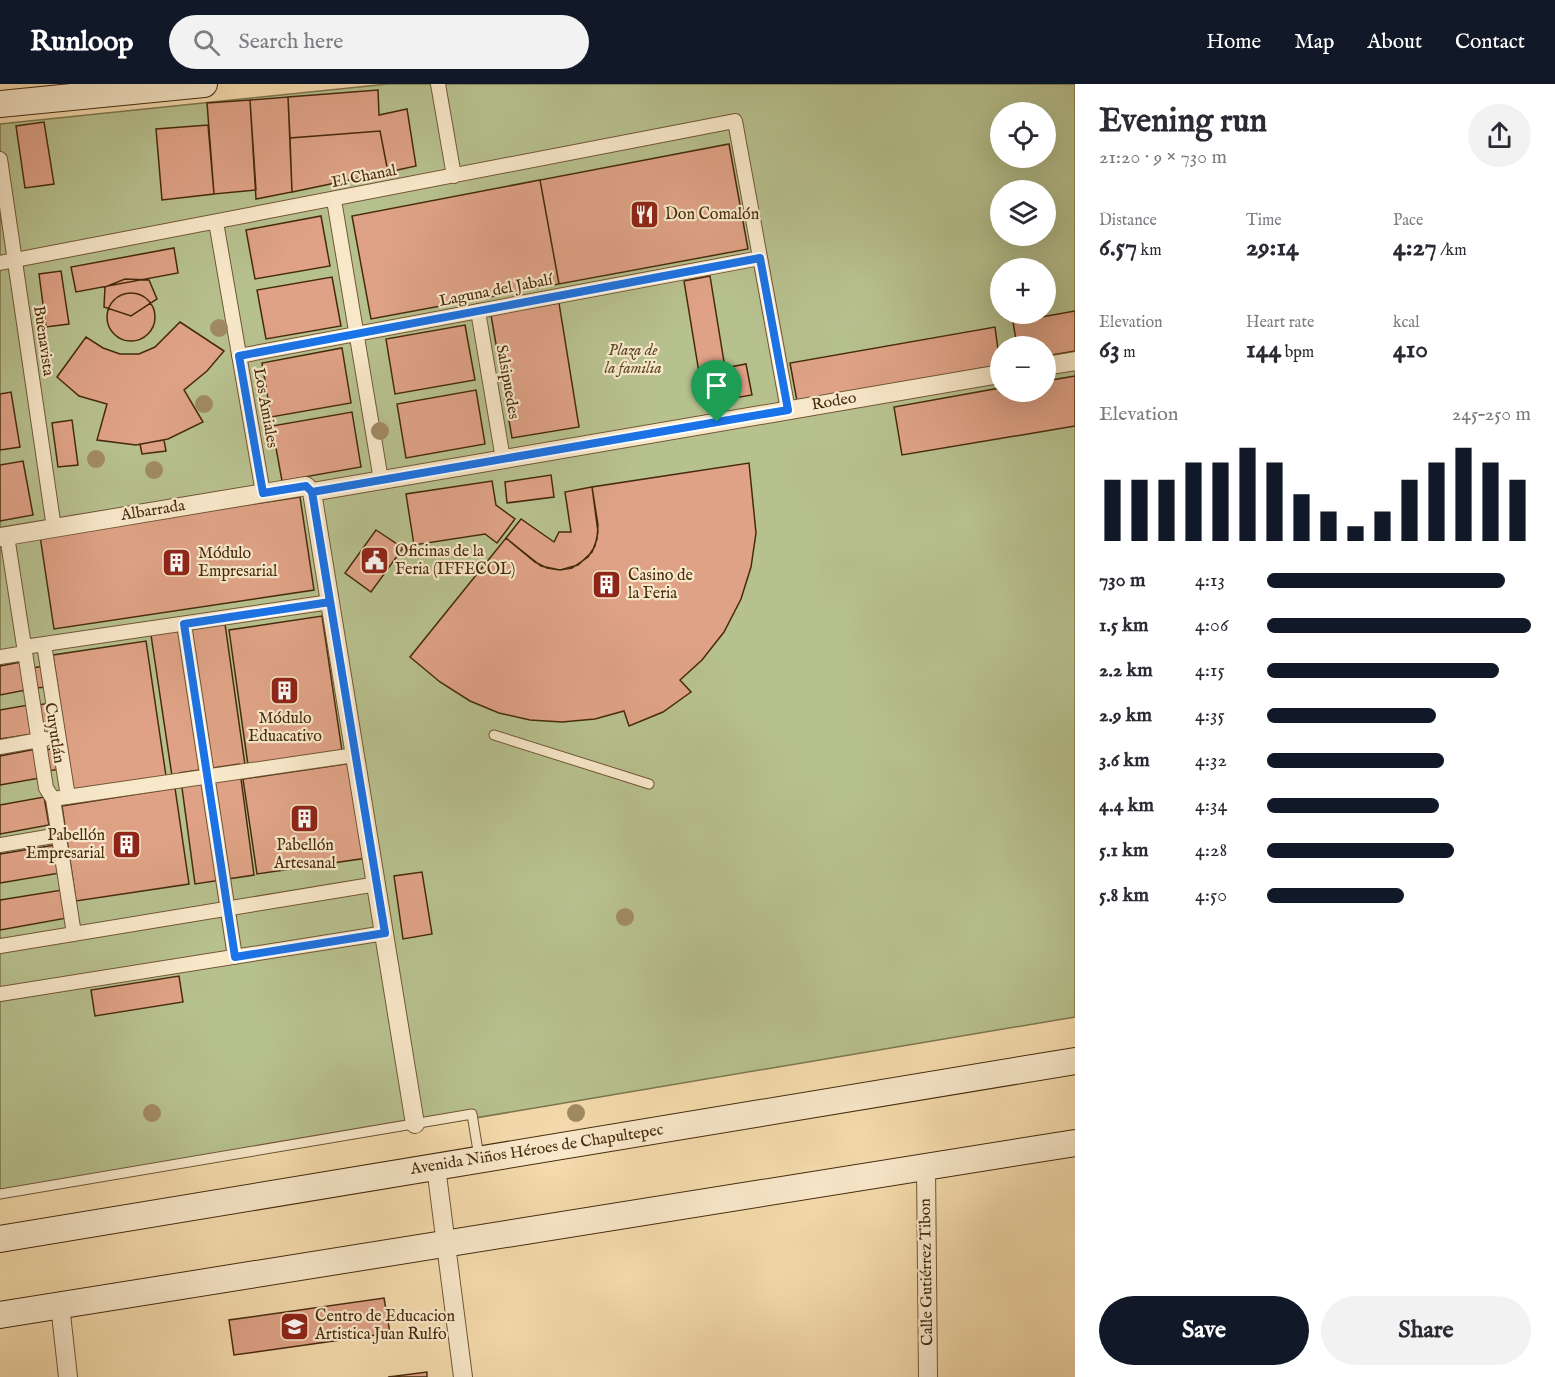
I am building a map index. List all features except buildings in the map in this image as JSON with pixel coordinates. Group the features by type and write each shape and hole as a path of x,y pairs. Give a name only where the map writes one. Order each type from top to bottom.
{"main road":[{"path":"0,104 204,84"},
{"name":"Avenida Niños Héroes de Chapultepec","path":"0,1239 1075,1061"},
{"path":"0,1315 1075,1143"}],"street":[{"path":"438,84 454,176"},
{"name":"El Chanal","path":"0,263 15,262 735,121 760,258"},
{"name":"Buenavista","path":"0,159 54,528"},
{"path":"334,200 381,480"},
{"name":"Los Amiales","path":"216,222 263,493"},
{"path":"760,258 788,410"},
{"name":"Laguna del Jabalí","path":"239,356 760,258"},
{"name":"Salsipuedes","path":"478,311 503,459"},
{"path":"1056,364 1075,361"},
{"name":"Rodeo","path":"309,489 381,480 990,376"},
{"path":"309,489 330,602 416,1124"},
{"name":"Albarrada","path":"3,536 263,493 309,489"},
{"name":"Cuyutlán","path":"3,536 46,788 53,799 74,934"},
{"path":"0,657 44,644 330,602"},
{"path":"184,624 235,957"},
{"name":"Cuyutlán","path":"44,644 68,797"},
{"path":"0,747 58,737"},
{"path":"53,799 355,755"},
{"path":"0,845 59,835"},
{"path":"0,946 377,884"},
{"path":"0,994 385,933"},
{"path":"436,1167 463,1377"},
{"name":"Calle Gutiérrez Tibon","path":"926,1167 928,1377"},
{"path":"60,1305 68,1377"}],"lane":[{"path":"494,735 649,784"},
{"path":"0,1194 472,1114 480,1160"}],"green space":[{"name":"Plaza de la familia","path":"388,84 1075,84 1075,1017 0,1198 0,124"}],"place":[{"name":"Don Comalón","path":"644,215"},
{"name":"Oficinas de la Feria (IFFECOL)","path":"374,561"},
{"name":"Módulo Empresarial","path":"177,563"},
{"name":"Casino de la Feria","path":"607,585"},
{"name":"Módulo Eduacativo","path":"285,691"},
{"name":"Pabellón Artesanal","path":"305,818"},
{"name":"Pabellón Empresarial","path":"126,845"},
{"name":"Centro de Educacion Artistica Juan Rulfo","path":"294,1326"}],"route":[{"path":"717,422 312,492 330,602 184,624 235,957 385,933 312,492 306,486 263,493 239,356 760,258 788,410 717,422"}]}
